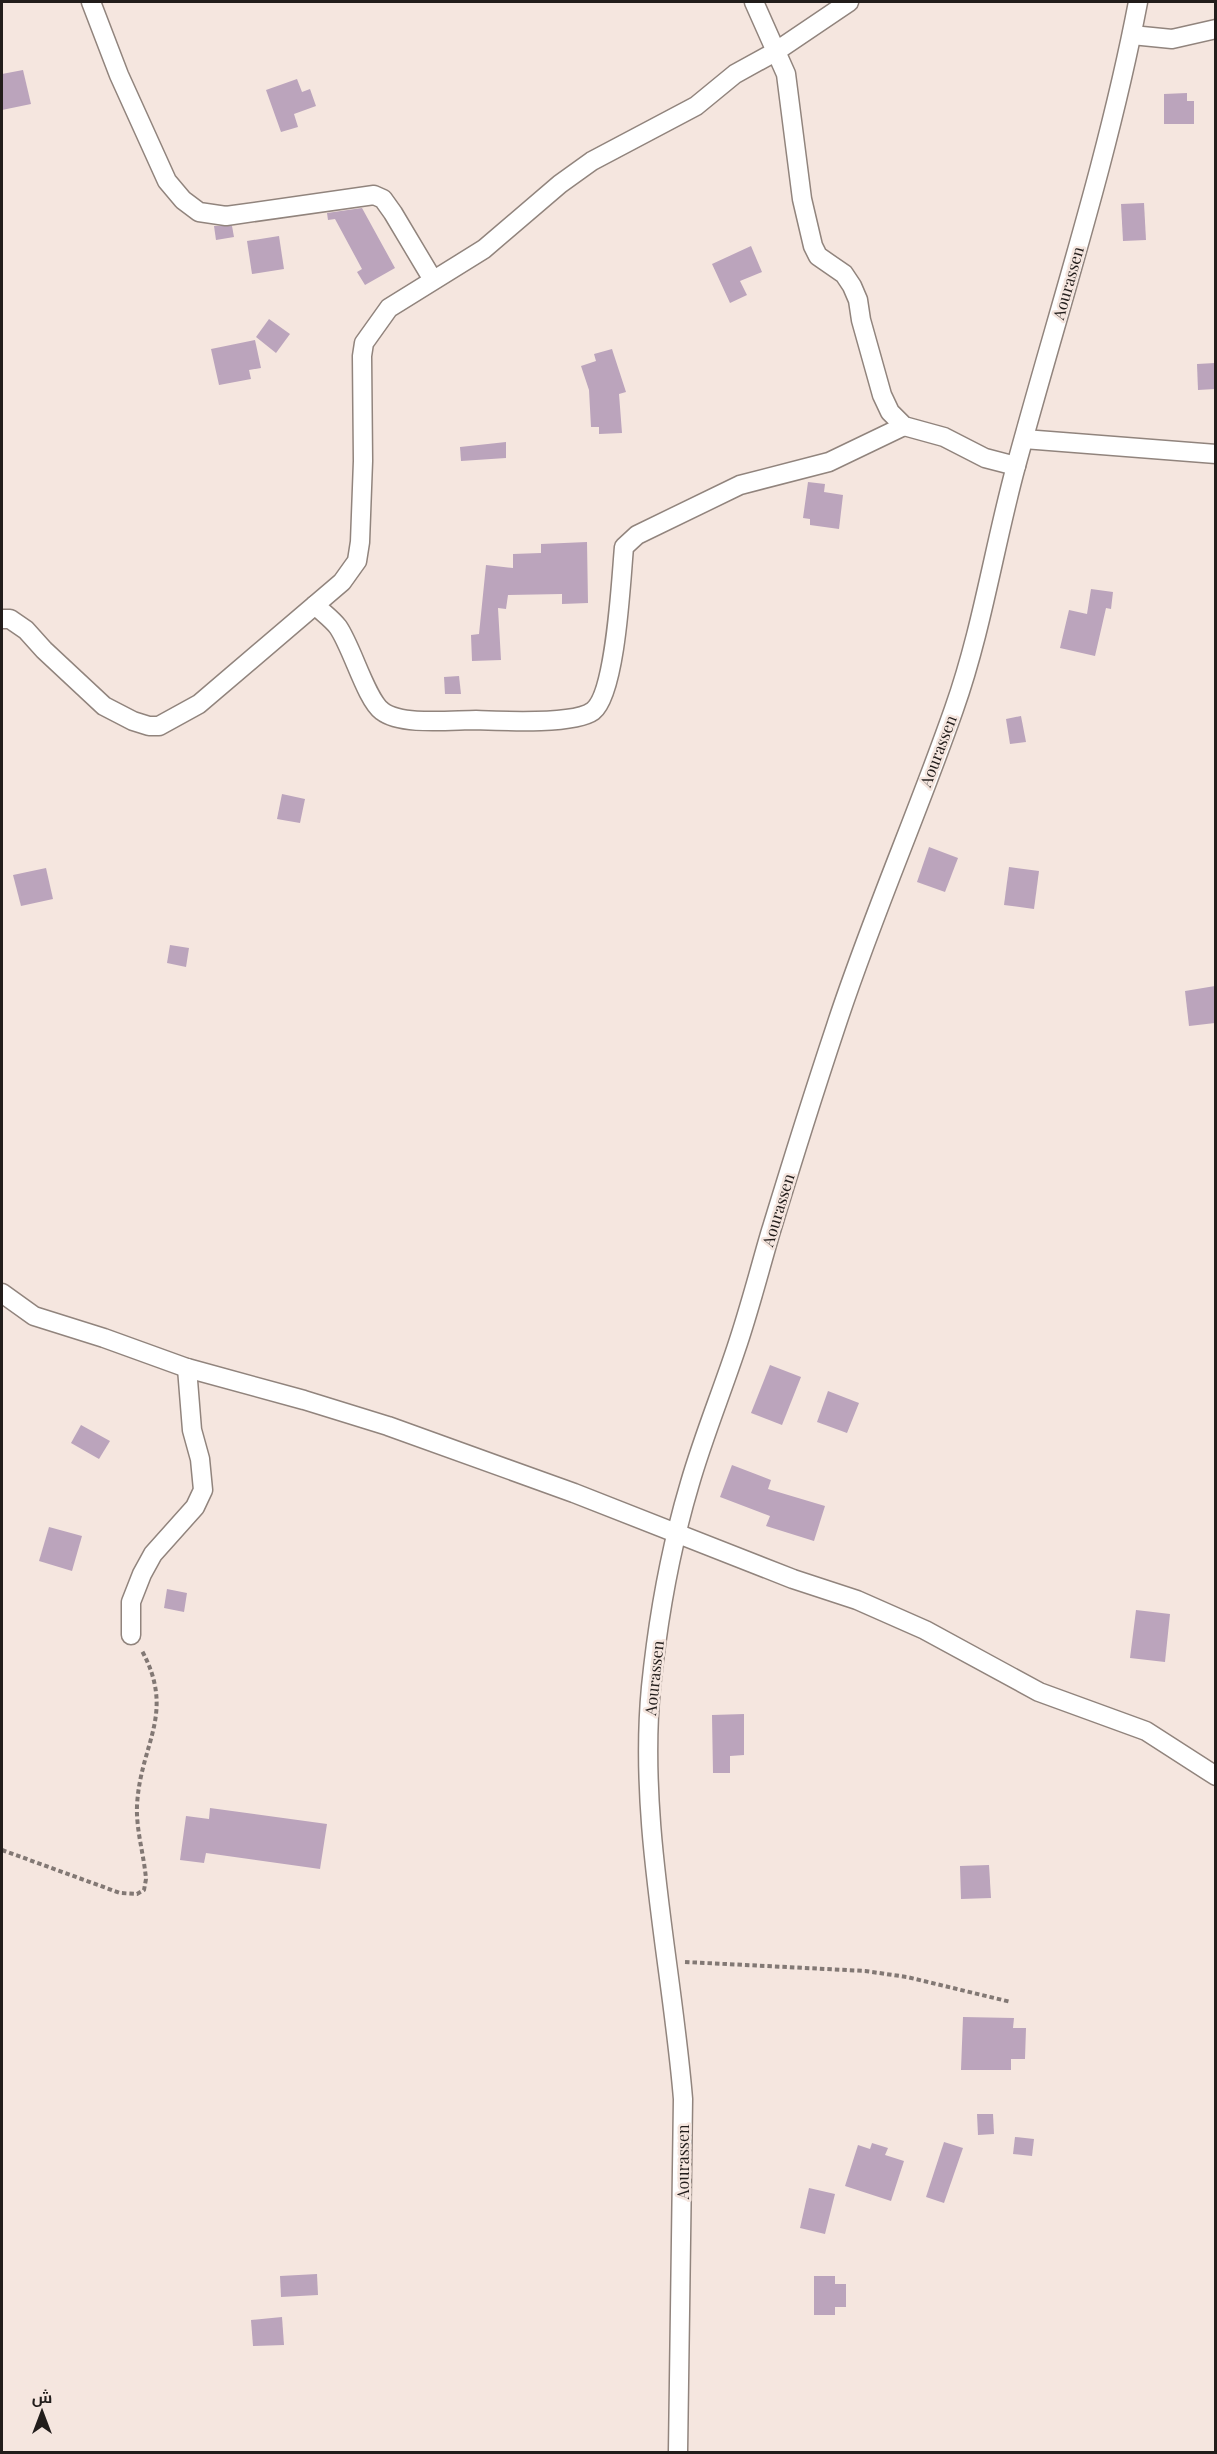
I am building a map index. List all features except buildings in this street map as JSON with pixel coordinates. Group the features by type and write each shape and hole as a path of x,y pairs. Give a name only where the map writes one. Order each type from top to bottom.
{"street":[{"path":"91,2 119,75 155,158 167,181 183,200 199,212 226,216 374,195 383,199 393,213 433,280"},
{"path":"754,2 786,74 802,199 813,246 818,256 844,273 852,286 858,300 861,320 882,395 890,412 904,426 944,436 985,458 1016,466"},
{"path":"2,619 10,619 26,630 44,651 104,706 133,721 149,726 159,726 199,704 342,582 357,561 363,472 364,343 389,308 484,249 560,184 592,161 696,106 735,74 775,52 849,2"},
{"name":"Aourassen","path":"678,2452 683,2100 679,2044 666,1962 655,1857 650,1738 651,1690 667,1575 676,1533 697,1461 736,1348 837,1023 958,697 974,645 1016,466 1068,286 1121,88 1138,2"},
{"path":"1132,35 1172,39 1215,29"},
{"path":"315,605 338,626 358,664 370,697 382,712 405,720 530,721 581,717 593,711 601,700 616,640 624,547 637,535 740,485 829,462 904,426"},
{"path":"1024,439 1215,454"},
{"path":"2,1293 34,1316 188,1368 388,1426 574,1493 782,1575 857,1600 915,1626 1039,1692 1146,1731 1215,1776"},
{"path":"131,1635 130,1602 142,1574 153,1554 195,1507 203,1490 200,1459 192,1430 188,1368"}],"path":[{"path":"2,1850 120,1893 137,1894 144,1890 146,1879 137,1805 148,1750 156,1726 157,1692 142,1651 131,1635"},
{"path":"666,1962 865,1971 907,1977 1011,2002"}]}
